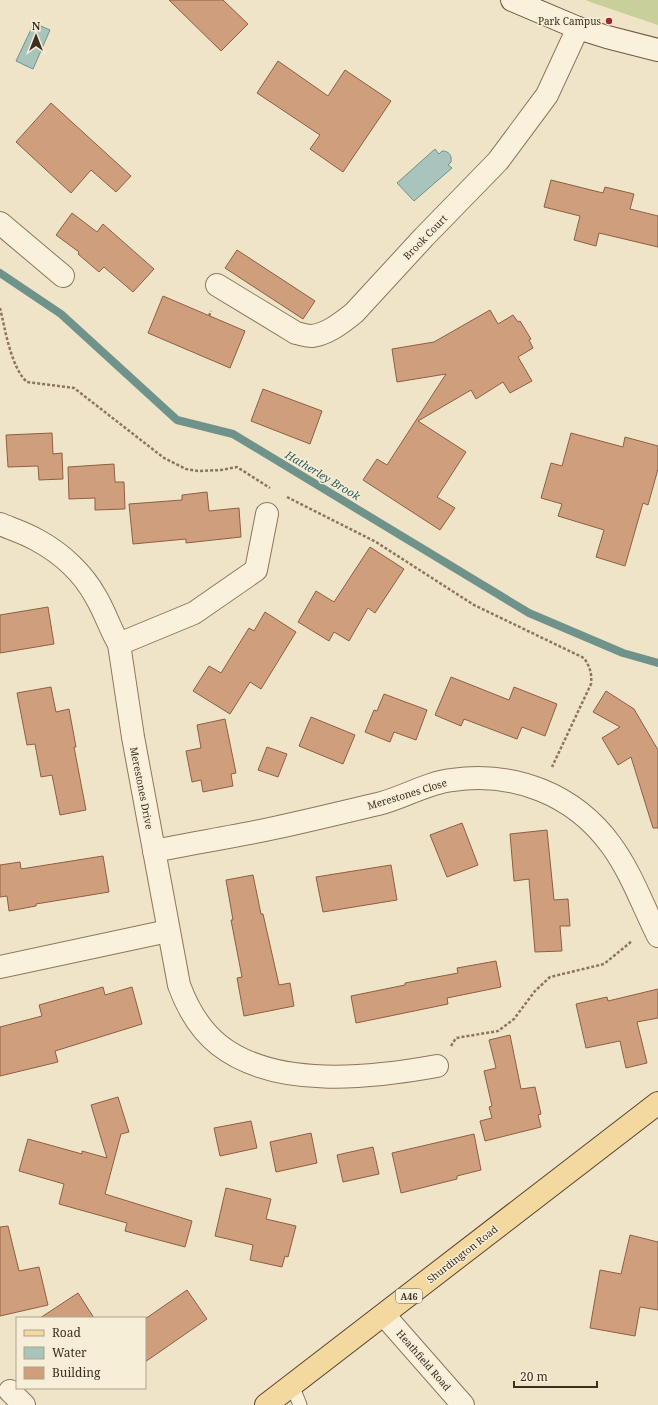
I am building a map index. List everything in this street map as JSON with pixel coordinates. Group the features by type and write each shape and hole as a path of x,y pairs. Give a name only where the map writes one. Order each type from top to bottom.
{"main road":[{"name":"Shurdington Road","path":"266,1405 296,1395 384,1315 658,1103"}],"street":[{"path":"512,0 578,28 607,38 658,50"},
{"name":"Brook Court","path":"217,285 296,333 311,336 333,328 354,313 424,237 498,161 547,95 578,28"},
{"path":"0,223 63,276"},
{"path":"119,644 194,613 256,570 267,514"},
{"name":"Merestones Drive","path":"0,524 36,539 54,550 70,563 84,578 95,595 105,612 112,632 119,644 132,737 179,985 185,1002 205,1031 218,1044 234,1056 272,1070 321,1076 379,1075 437,1066"},
{"name":"Merestones Close","path":"154,851 261,831 370,806 393,800 429,785 451,780 497,778 519,782 541,789 580,812 597,828 612,845 624,864 655,930"},
{"path":"0,967 168,931"},
{"name":"Heathfield Road","path":"384,1315 463,1405"}],"path":[{"path":"0,308 11,353 22,377 27,382 74,388 164,458 186,468 198,471 221,470 237,467 271,489"},
{"path":"285,496 376,542 474,605 584,658 592,673 591,684 541,789"},
{"path":"437,1066 456,1038 498,1031 514,1019 535,991 550,977 604,964 655,930"}],"green space":[{"path":"586,0 658,0 658,25 590,2"}],"water":[{"path":"34,23 50,30 33,69 16,61"},
{"path":"435,149 439,154 442,151 450,154 451,162 448,165 452,168 414,201 397,183"}],"building":[{"path":"169,0 223,0 248,24 221,51"},
{"path":"278,61 328,96 345,70 391,101 343,172 310,149 320,135 257,93"},
{"path":"51,103 131,176 116,192 91,170 71,193 16,142"},
{"path":"551,180 603,193 605,187 634,194 630,209 658,216 658,247 599,233 596,246 574,240 580,216 544,207"},
{"path":"72,213 97,232 103,224 154,269 133,292 104,267 99,272 78,254 79,252 56,235"},
{"path":"237,250 315,301 303,319 225,268"},
{"path":"163,296 245,331 230,368 148,333"},
{"path":"490,310 498,324 513,315 518,322 520,321 531,339 529,340 533,348 518,357 532,381 510,393 503,382 476,399 471,390 418,421 466,452 437,497 455,508 440,530 363,480 377,459 387,465 446,374 397,382 392,349 434,342"},
{"path":"263,389 322,411 310,444 251,421"},
{"path":"52,433 53,454 62,453 63,479 39,480 38,466 8,467 6,435"},
{"path":"571,433 623,447 625,437 658,446 658,469 648,505 643,503 625,566 596,557 604,530 558,516 562,504 541,498 551,463 562,466"},
{"path":"114,464 115,482 124,482 125,509 95,510 95,498 69,499 68,467"},
{"path":"207,492 209,511 239,508 241,537 186,543 186,539 133,544 129,504 182,500 182,495"},
{"path":"370,547 404,569 375,613 368,608 349,641 334,632 329,641 298,622 316,591 334,602"},
{"path":"48,607 54,644 0,653 0,615"},
{"path":"265,612 296,632 261,689 250,682 230,714 193,691 209,666 221,673 249,628 254,631"},
{"path":"451,677 509,700 514,687 557,704 545,736 522,727 517,739 464,719 461,726 435,715"},
{"path":"51,687 56,712 69,709 76,747 74,747 86,810 60,815 52,775 41,777 35,744 27,745 17,693"},
{"path":"606,691 634,709 658,750 658,828 653,828 631,757 618,765 602,738 620,727 593,712"},
{"path":"384,694 427,710 416,740 394,732 390,742 365,732 374,710 377,711"},
{"path":"311,717 355,735 343,764 299,746"},
{"path":"225,719 236,773 231,774 233,786 203,792 201,780 192,782 186,751 201,748 197,725"},
{"path":"267,747 287,754 278,777 258,770"},
{"path":"462,823 478,865 447,877 430,835"},
{"path":"547,830 554,900 568,899 570,926 560,926 562,951 535,952 529,879 514,881 510,834"},
{"path":"103,856 109,892 36,904 36,906 9,911 7,896 0,897 0,865 20,862 21,869"},
{"path":"391,865 397,900 323,912 316,877"},
{"path":"253,875 279,985 290,983 294,1006 244,1016 237,978 242,977 231,920 233,920 226,880"},
{"path":"496,961 501,987 447,998 448,1004 356,1023 351,996 405,985 405,983 458,973 457,968"},
{"path":"103,987 105,995 132,987 142,1024 55,1051 58,1062 0,1076 0,1027 42,1016 39,1005"},
{"path":"658,989 658,1018 637,1022 647,1063 626,1068 620,1041 586,1048 576,1004 607,997 608,1001"},
{"path":"510,1035 521,1089 535,1087 541,1114 538,1115 541,1127 485,1141 480,1121 492,1118 489,1107 492,1106 484,1071 496,1068 489,1040"},
{"path":"118,1097 129,1132 121,1134 105,1194 192,1221 185,1247 125,1231 127,1223 59,1204 64,1184 19,1171 28,1139 82,1154 82,1151 107,1158 91,1105"},
{"path":"251,1121 257,1148 220,1156 214,1128"},
{"path":"311,1133 317,1163 276,1172 270,1142"},
{"path":"474,1134 481,1170 457,1176 457,1179 401,1193 392,1153"},
{"path":"373,1147 379,1174 343,1182 337,1155"},
{"path":"226,1188 271,1199 266,1219 296,1226 288,1257 285,1256 282,1267 250,1260 253,1245 215,1236"},
{"path":"8,1226 19,1271 39,1267 48,1305 0,1316 0,1227"},
{"path":"630,1235 658,1242 658,1310 640,1307 635,1336 590,1328 600,1270 621,1274"},
{"path":"187,1290 207,1319 146,1361 146,1318"},
{"path":"78,1293 93,1317 42,1317"}],"waterway":[{"name":"Hatherley Brook","path":"0,273 61,314 177,420 233,434 529,613 623,653 658,663"}],"place":[{"name":"Park Campus","path":"609,21"}]}
